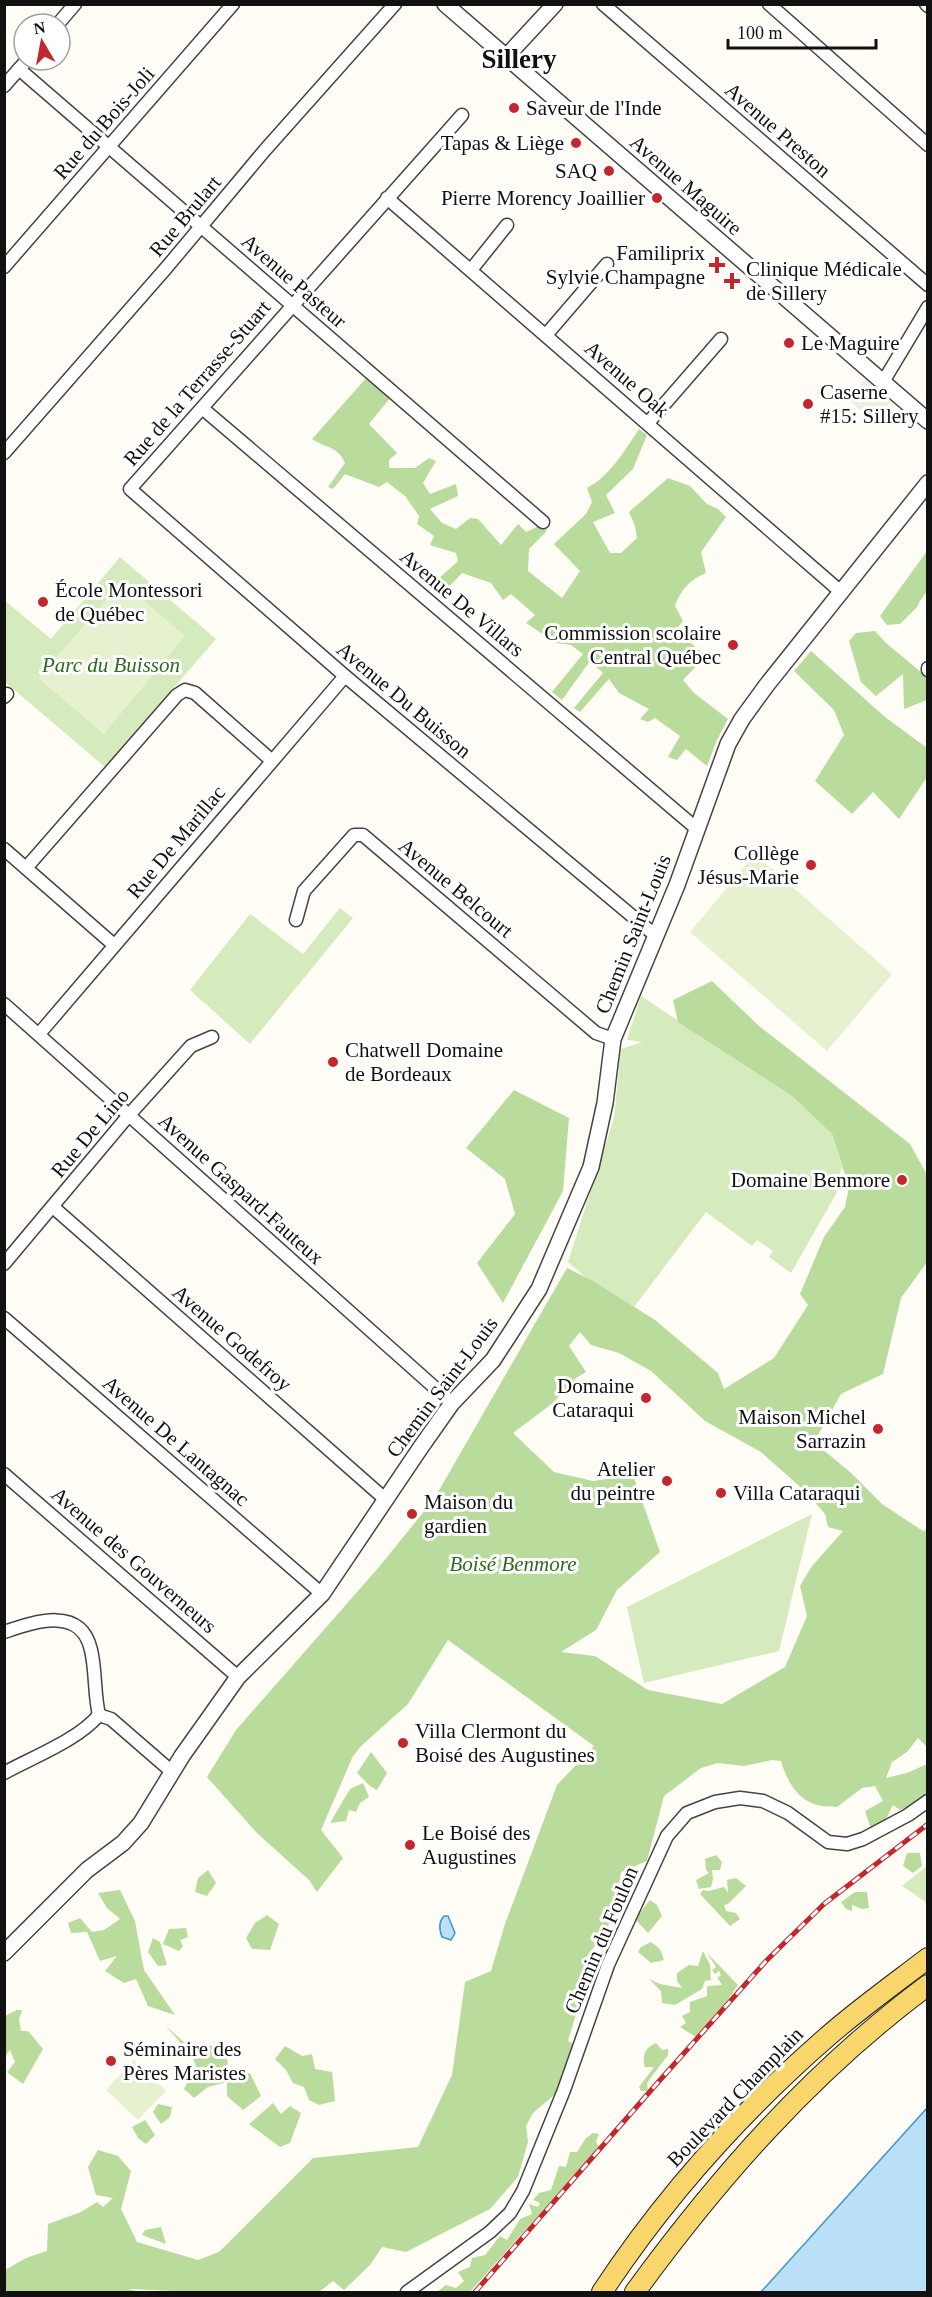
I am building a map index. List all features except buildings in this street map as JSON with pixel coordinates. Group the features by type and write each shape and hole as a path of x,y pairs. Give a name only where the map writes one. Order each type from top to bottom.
{"main road":[{"name":"Boulevard Champlain","path":"602,2292 675,2194 761,2099 834,2032 927,1958"},
{"path":"635,2292 681,2229 763,2133 835,2062 927,1985"}],"street":[{"name":"Rue du Bois-Joli","path":"4,267 233,4"},
{"name":"Rue Brulart","path":"4,453 201,228 265,150 395,4"},
{"name":"Avenue Maguire","path":"445,4 927,421"},
{"path":"506,57 555,4"},
{"name":"Avenue Preston","path":"603,4 927,285"},
{"path":"769,4 927,145"},
{"path":"4,86 17,72"},
{"name":"Avenue Pasteur","path":"30,72 109,147 201,228 543,522"},
{"name":"Rue de la Terrasse-Stuart","path":"130,489 462,115"},
{"name":"Avenue Oak","path":"387,198 841,592"},
{"path":"471,270 507,225"},
{"path":"546,335 607,264"},
{"path":"883,382 927,307"},
{"path":"648,423 722,339"},
{"name":"Avenue De Villars","path":"202,408 697,829"},
{"name":"Chemin Saint-Louis","path":"4,1953 87,1870 123,1843 141,1823 171,1771 238,1677 322,1594 452,1403 493,1360 538,1289 591,1167 605,1103 613,1039 656,936 728,744 742,719 927,483"},
{"name":"Avenue Du Buisson","path":"130,489 345,676 656,936"},
{"name":"Rue De Marillac","path":"39,1034 271,759 345,676"},
{"path":"26,868 177,695 185,690 195,693 271,759"},
{"name":"Avenue Belcourt","path":"296,920 304,891 354,835 363,835 596,1033 613,1039"},
{"path":"4,849 114,945"},
{"name":"Avenue Gaspard-Fauteux","path":"4,1004 452,1403"},
{"name":"Rue De Lino","path":"4,1264 129,1115 191,1046 212,1037"},
{"name":"Avenue Godefroy","path":"53,1207 386,1499"},
{"name":"Avenue De Lantagnac","path":"4,1318 322,1594"},
{"name":"Avenue des Gouverneurs","path":"4,1474 238,1677"},
{"path":"4,1632 51,1619 69,1622 78,1628 87,1638 91,1651 99,1715"},
{"path":"99,1715 111,1719 171,1771"},
{"path":"4,1773 75,1735 99,1715"},
{"name":"Chemin du Foulon","path":"407,2292 490,2232 510,2214 523,2192 564,2090 608,1965 667,1836 687,1813 716,1802 740,1798 763,1801 788,1813 828,1842 848,1844 873,1834 908,1815 927,1801"}],"green space":[{"path":"368,376 391,397 369,424 397,453 389,460 389,468 415,468 429,458 436,461 423,483 430,494 456,484 458,496 430,509 442,523 456,529 470,518 478,519 501,545 518,524 526,532 547,522 546,532 529,549 528,571 562,598 580,571 554,544 586,514 592,502 587,488 610,470 639,429 647,435 633,469 606,495 615,513 593,522 610,553 621,553 637,538 629,512 668,478 690,486 707,504 718,509 726,517 701,552 706,573 687,586 675,606 683,621 676,630 706,656 683,680 694,693 728,719 707,766 686,749 677,760 668,757 680,736 655,718 648,722 640,719 649,709 619,693 609,679 580,712 574,708 603,673 590,661 562,700 552,692 583,654 571,645 556,643 526,623 535,615 511,594 503,600 491,583 462,573 447,589 436,581 458,561 456,553 430,545 434,536 417,524 419,516 405,496 387,482 379,487 345,474 333,489 328,487 345,463 335,450 312,439"},
{"path":"927,551 927,591 917,607 900,624 887,625 880,616"},
{"name":"Parc du Buisson","path":"120,557 216,639 105,767 5,682 4,600 51,639"},
{"path":"122,582 185,636 104,734 38,678"},
{"path":"875,631 927,677 927,700 904,709 903,674 876,696 861,682 849,641 856,633"},
{"path":"811,651 885,717 927,748 927,777 899,819 873,792 852,814 815,781 844,735 834,710 794,671"},
{"path":"755,854 892,974 827,1051 690,932"},
{"path":"340,908 353,918 250,1044 190,990 250,914 303,954"},
{"name":"Boisé Benmore","path":"712,981 759,1026 910,1144 927,1175 927,1262 901,1298 883,1374 841,1394 814,1442 851,1473 882,1504 923,1531 927,1530 927,1747 918,1738 907,1752 892,1762 886,1778 907,1773 927,1764 927,1796 919,1803 900,1810 893,1805 886,1819 872,1832 865,1811 883,1801 875,1786 862,1788 837,1807 819,1806 798,1794 789,1782 781,1761 772,1760 744,1766 718,1763 701,1768 664,1796 647,1861 621,1872 615,1909 607,1929 586,1958 586,1981 568,2041 577,2046 566,2085 533,2113 526,2126 528,2142 518,2177 490,2209 406,2252 382,2247 370,2265 344,2290 333,2281 319,2292 195,2292 128,2289 140,2292 5,2292 4,2269 47,2251 48,2224 81,2212 97,2202 103,2207 113,2198 96,2195 88,2167 98,2150 118,2156 131,2171 121,2209 137,2242 198,2260 219,2252 313,2158 418,2147 452,2075 465,1982 491,1971 505,1924 557,1785 594,1746 448,1640 408,1704 353,1756 321,1830 343,1858 317,1892 309,1880 257,1833 207,1777 236,1730 379,1567 434,1499 567,1268 593,1281 655,1320 718,1373 724,1389 774,1358 808,1305 800,1294 824,1237 845,1207 849,1187 832,1134 792,1096 678,1022 673,1000","holes":["580,1332 591,1345 619,1353 651,1371 705,1421 761,1452 807,1493 825,1514 828,1527 843,1531 812,1566 800,1586 807,1616 785,1667 722,1704 648,1690 595,1656 561,1652 596,1630 617,1590 660,1552 633,1475 593,1481 554,1472 513,1433 553,1403 576,1378 586,1372 569,1346"]},
{"path":"641,996 792,1096 832,1134 843,1170 841,1169 836,1194 791,1273 769,1257 773,1251 757,1240 752,1246 706,1212 634,1307 585,1277 568,1262 614,1118 621,1049 642,1042 627,1040"},
{"path":"514,1090 569,1118 563,1191 503,1303 477,1263 515,1214 505,1179 466,1148"},
{"path":"812,1514 779,1651 644,1683 627,1607"},
{"path":"371,1752 387,1773 377,1790 357,1773"},
{"path":"363,1783 369,1797 360,1803 356,1812 349,1810 346,1821 330,1823 350,1789"},
{"path":"907,1853 920,1853 922,1866 913,1873 903,1866"},
{"path":"716,1855 722,1862 720,1870 712,1870 711,1887 699,1889 696,1880 709,1873 706,1870 705,1859"},
{"path":"927,1866 927,1903 902,1886"},
{"path":"208,1870 216,1883 207,1896 195,1892 198,1878"},
{"path":"736,1878 746,1886 728,1904 724,1905 726,1911 736,1913 740,1919 730,1926 700,1894 703,1890 709,1891 724,1887 728,1893 727,1880"},
{"path":"120,1890 135,1921 144,1970 175,2015 148,2006 136,1979 124,1983 105,1971 117,1956 100,1961 87,1932 71,1933 68,1923 80,1918 92,1932 104,1930 120,1919 107,1908 98,1893"},
{"path":"855,1892 867,1892 869,1908 862,1909 852,1905 852,1911 846,1909 841,1902"},
{"path":"650,1900 657,1905 662,1916 648,1933 635,1919"},
{"path":"267,1915 279,1924 270,1950 252,1949 246,1938 255,1923"},
{"path":"186,1928 188,1937 180,1940 183,1946 179,1951 163,1944 169,1929"},
{"path":"153,1938 160,1942 167,1965 158,1966 148,1952"},
{"path":"651,1942 660,1949 664,1960 651,1963 638,1952 641,1947"},
{"path":"703,1951 710,1965 711,1980 705,1981 702,1989 675,2005 662,2003 661,1991 649,1979 660,1984 682,1988 677,1981 677,1973 689,1965 698,1966"},
{"path":"707,1953 738,1985 722,2008 696,2037 680,2027 686,2023 682,2016 690,2012 690,2002 707,1996 707,1986 722,1985 717,1977 721,1976 719,1971 715,1974 712,1970 716,1967"},
{"path":"22,2010 19,2020 21,2031 28,2031 43,2049 23,2084 7,2072 15,2062 10,2050 5,2057 5,2016"},
{"path":"165,2025 188,2046 207,2045 219,2050 228,2061 223,2083 208,2087 194,2098 184,2089 196,2066 192,2056"},
{"path":"656,2043 662,2050 668,2049 668,2055 647,2083 648,2091 641,2091 639,2087 654,2067 645,2067 644,2055 647,2049"},
{"path":"285,2046 302,2056 312,2054 315,2069 332,2072 335,2101 319,2105 309,2100 304,2087 293,2083 286,2070 275,2059"},
{"path":"134,2060 166,2091 138,2120 106,2090"},
{"path":"250,2073 261,2096 243,2110 227,2096 227,2080"},
{"path":"273,2103 281,2114 290,2106 301,2113 290,2143 280,2147 249,2124"},
{"path":"158,2104 172,2107 170,2117 161,2124 153,2112"},
{"path":"145,2120 155,2135 146,2144 138,2138 132,2127"},
{"path":"593,2133 599,2134 596,2142 599,2147 470,2292 437,2292 446,2285 456,2288 464,2281 458,2272 470,2267 472,2258 485,2255 500,2236 507,2240 520,2219 532,2214 529,2204 538,2207 540,2203 533,2200 539,2193 551,2190 559,2166 566,2167 570,2152 577,2152 586,2138"},
{"path":"161,2227 166,2244 142,2235 145,2230"}],"shaded area":[{"path":"865,379 891,402 874,422 848,399"}],"water":[{"path":"444,1916 448,1916 455,1933 451,1940 442,1937 441,1934 440,1923"},
{"path":"927,2108 927,2292 761,2292"}],"railway":[{"path":"475,2292 766,1961 824,1904 928,1824"}],"place":[{"name":"Saveur de l'Inde","path":"514,108"},
{"name":"Tapas & Liège","path":"576,143"},
{"name":"SAQ","path":"609,171"},
{"name":"Pierre Morency Joaillier","path":"657,198"},
{"name":"Familiprix Sylvie Champagne","path":"717,265"},
{"name":"Clinique Médicale de Sillery","path":"732,281"},
{"name":"Le Maguire","path":"789,343"},
{"name":"Caserne #15: Sillery","path":"808,404"},
{"name":"École Montessori de Québec","path":"43,602"},
{"name":"Commission scolaire Central Québec","path":"733,645"},
{"name":"Collège Jésus-Marie","path":"811,865"},
{"name":"Chatwell Domaine de Bordeaux","path":"333,1062"},
{"name":"Domaine Benmore","path":"902,1180"},
{"name":"Domaine Cataraqui","path":"646,1398"},
{"name":"Maison Michel Sarrazin","path":"878,1429"},
{"name":"Atelier du peintre","path":"667,1481"},
{"name":"Villa Cataraqui","path":"721,1493"},
{"name":"Maison du gardien","path":"412,1514"},
{"name":"Villa Clermont du Boisé des Augustines","path":"403,1743"},
{"name":"Le Boisé des Augustines","path":"410,1845"},
{"name":"Séminaire des Pères Maristes","path":"111,2061"}],"district":[{"name":"Sillery","path":"519,59"}]}
